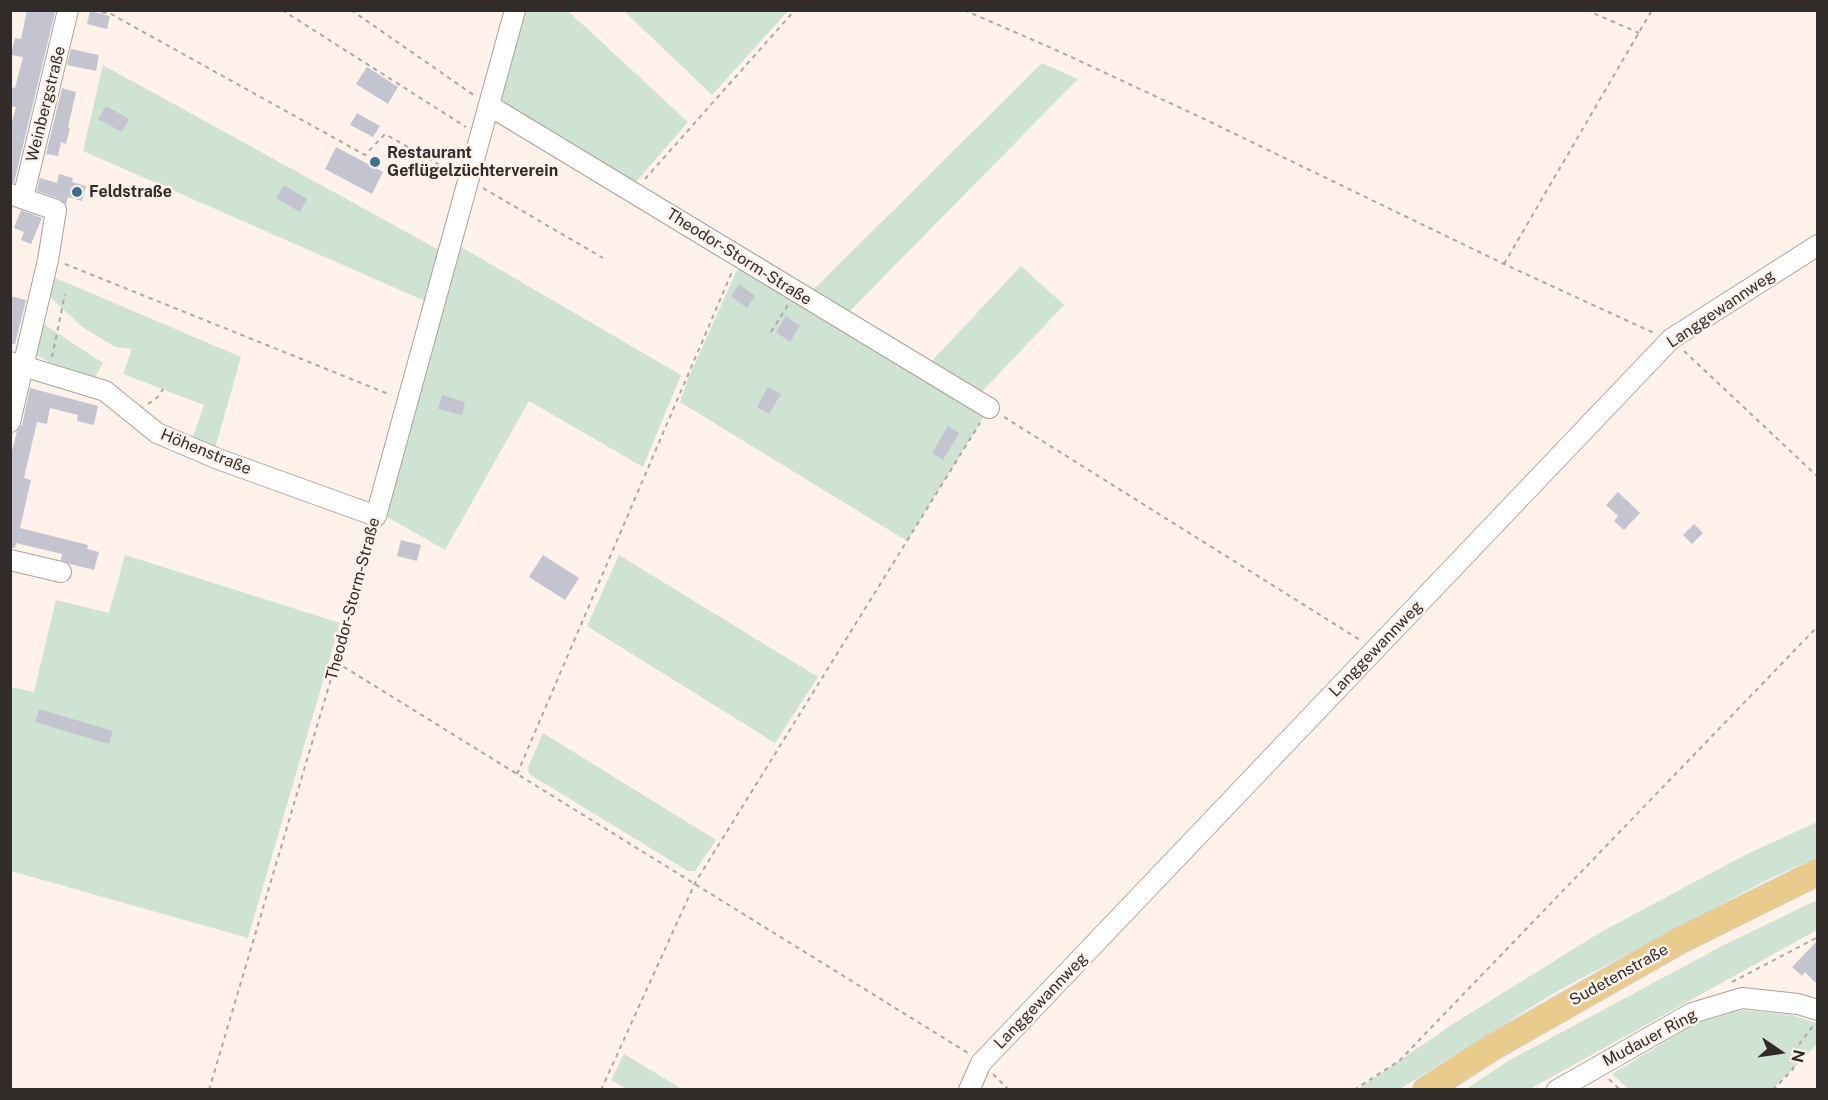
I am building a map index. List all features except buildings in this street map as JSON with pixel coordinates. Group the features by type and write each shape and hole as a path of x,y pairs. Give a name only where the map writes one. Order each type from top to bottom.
{"main road":[{"name":"Sudetenstraße","path":"1426,1089 1493,1047 1679,941 1818,872"}],"street":[{"name":"Weinbergstraße","path":"17,196 68,10"},
{"name":"Theodor-Storm-Straße","path":"376,516 515,10"},
{"name":"Theodor-Storm-Straße","path":"490,106 989,408"},
{"path":"10,422 17,365 48,260 56,210 17,196"},
{"name":"Langgewannweg","path":"969,1089 981,1063 1671,339 1818,245"},
{"name":"Höhenstraße","path":"17,365 105,392 157,433 218,459 376,516"},
{"path":"10,560 61,572"},
{"name":"Mudauer Ring","path":"1557,1089 1692,1013 1742,998 1798,1004 1818,1010"}],"path":[{"path":"93,10 111,14 365,154 385,134 603,258"},
{"path":"282,10 481,136"},
{"path":"351,10 490,106"},
{"path":"633,192 795,10"},
{"path":"964,10 1056,50 1504,264 1659,336 1671,339 1818,477"},
{"path":"1586,10 1639,33"},
{"path":"1504,264 1652,10"},
{"path":"517,774 646,469 739,257"},
{"path":"48,260 66,264 407,402"},
{"path":"771,332 796,293"},
{"path":"49,375 65,294"},
{"path":"135,415 159,396 163,389"},
{"path":"601,1089 695,883 989,408 1375,650"},
{"name":"Theodor-Storm-Straße","path":"209,1089 336,662 376,516"},
{"path":"1354,1089 1399,1061 1818,626"},
{"path":"336,662 953,1043 981,1063 1009,1089"},
{"path":"1739,978 1818,937"},
{"path":"1773,1089 1793,1070 1800,1043 1818,1021"}],"green space":[{"path":"520,11 568,11 688,122 635,183 498,105"},
{"path":"624,11 788,11 712,95"},
{"path":"1042,63 1078,79 847,314 812,291"},
{"path":"103,65 439,250 425,301 83,151"},
{"path":"456,244 681,375 643,467 529,401 445,550 382,514"},
{"path":"741,261 989,408 907,541 680,402 687,381"},
{"path":"1021,266 1064,305 978,396 929,364"},
{"path":"53,277 241,357 214,452 191,442 204,405 123,374 132,349 115,347 81,326 49,296"},
{"path":"42,323 103,363 95,377 49,362 35,354"},
{"path":"125,555 340,623 248,938 11,871 10,687 34,692 56,600 109,613"},
{"path":"619,555 818,677 775,743 587,626"},
{"path":"543,733 716,840 695,871 688,871 529,774 528,767"},
{"path":"1817,822 1817,857 1765,881 1554,993 1400,1089 1358,1089 1456,1022 1601,932 1747,854"},
{"path":"1817,900 1817,930 1530,1089 1466,1089 1508,1061 1724,945"},
{"path":"1742,1010 1792,1015 1817,1023 1817,1044 1773,1089 1628,1089 1612,1074 1694,1024"},
{"path":"624,1054 682,1089 627,1089 611,1080"}],"place":[{"name":"Restaurant Geflügelzüchterverein","path":"375,162"},
{"name":"Feldstraße","path":"77,192"}]}
